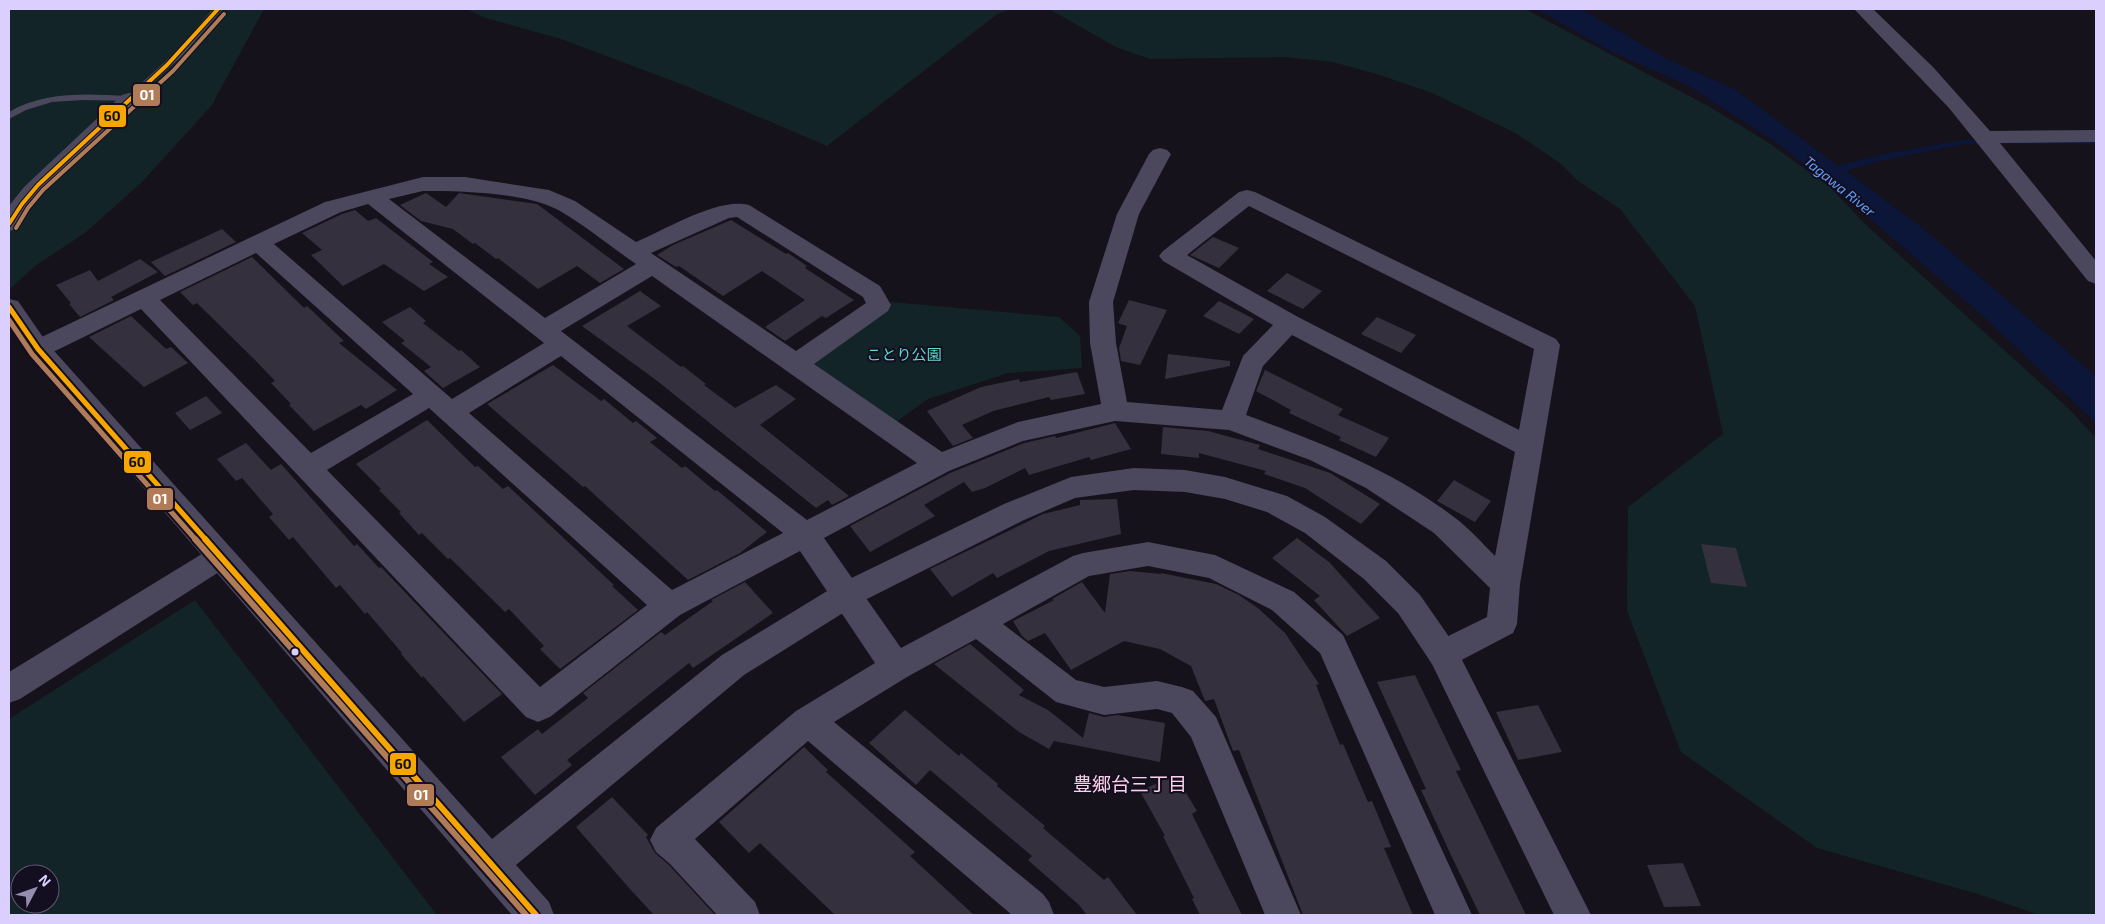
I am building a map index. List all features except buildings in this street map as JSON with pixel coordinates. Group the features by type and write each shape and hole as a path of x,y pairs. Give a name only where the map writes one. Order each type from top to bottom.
{"street":[{"path":"1863,9 1910,54 1984,137 2096,276"},
{"path":"9,224 13,215 32,192 129,99"},
{"path":"1984,137 2096,136"},
{"path":"1115,411 1103,343 1101,302 1128,214 1160,154"},
{"path":"38,349 333,207 423,184 465,184 541,195 568,206 939,464"},
{"path":"372,196 805,534 848,594 896,667"},
{"path":"1443,654 1502,624 1505,584 1547,345 1247,197 1171,256 1289,323 1529,447"},
{"path":"308,468 440,404 553,337 643,259 725,211 741,210 872,292 879,304 796,364"},
{"path":"258,243 669,606"},
{"path":"145,299 538,707 669,606 939,464 1018,432 1115,411 1230,420 1320,453 1376,480 1444,525 1505,584"},
{"path":"9,307 38,349 536,915"},
{"path":"1230,420 1252,362 1289,323"},
{"path":"490,863 733,665 848,594 1014,512 1071,488 1134,479 1185,481 1225,488 1276,504 1315,525 1375,570 1409,604 1443,654 1573,915"},
{"path":"742,915 683,852 668,840 808,721 896,667 1083,565 1148,554 1215,567 1284,601 1332,644 1454,915"},
{"path":"9,689 220,557"},
{"path":"978,622 1067,692 1104,701 1157,695 1182,701 1204,728 1283,915"},
{"path":"808,721 1030,907 1036,915"}],"lane":[{"path":"9,116 18,110 58,97 79,96 129,99 179,54 218,9"}],"green space":[{"path":"9,9 264,9 212,105 141,183 85,233 35,266 9,290"},
{"path":"466,9 1010,9 996,15 827,146 686,86 561,39 486,18"},
{"path":"1049,9 1525,9 1710,107 1769,143 1831,188 1864,223 2068,408 2096,438 2096,915 2039,915 1981,895 1817,848 1681,752 1627,611 1628,507 1723,434 1695,306 1620,209 1578,181 1561,164 1517,134 1432,93 1380,75 1333,62 1284,57 1150,59 1116,47"},
{"name":"ことり公園","path":"891,302 1059,317 1080,336 1082,368 1008,373 928,399 896,422 806,363"},
{"path":"195,600 437,915 9,915 9,719"}],"water":[{"name":"Tagawa River","path":"1537,9 1581,9 1665,58 1736,90 1838,166 1879,155 1964,140 2096,140 2096,144 1966,144 1879,161 1846,171 1920,226 2096,376 2096,423 1986,319 1866,215 1780,145 1687,85 1610,51"}],"transit line":[{"name":"60","path":"9,224 22,204 38,185 167,65 218,9"},
{"name":"01","path":"16,228 28,208 43,190 173,71 224,14"},
{"name":"60","path":"9,307 38,349 536,915"},
{"name":"01","path":"9,320 32,354 526,915"}],"district":[{"name":"豊郷台三丁目","path":"1130,783"}]}
